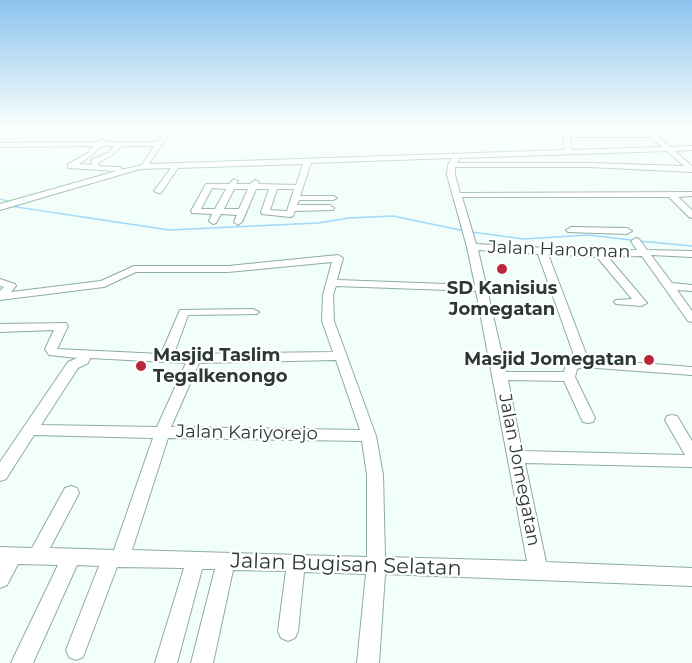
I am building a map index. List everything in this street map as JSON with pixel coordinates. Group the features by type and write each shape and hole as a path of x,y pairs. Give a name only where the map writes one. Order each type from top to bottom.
{"street":[{"path":"83,158 71,166 141,167 399,158"},
{"path":"94,168 94,162 102,158"},
{"path":"0,207 141,167 148,158"},
{"path":"452,165 456,158"},
{"path":"585,158 590,165"},
{"path":"678,158 692,170"},
{"path":"274,187 265,212 288,214 297,198 308,161"},
{"path":"452,165 548,162 692,170"},
{"name":"Jalan Jomegatan","path":"452,165 452,175 481,288 500,375 538,570"},
{"path":"158,191 176,166"},
{"path":"241,212 217,211 192,215 208,186 233,183 300,187"},
{"path":"213,221 233,183"},
{"path":"237,222 254,184"},
{"path":"317,198 330,188"},
{"path":"670,194 692,215"},
{"path":"457,195 692,194"},
{"path":"297,198 333,198"},
{"path":"292,208 330,208"},
{"path":"571,230 627,231"},
{"name":"Jalan Hanoman","path":"468,237 542,252 692,254"},
{"path":"636,241 647,253 692,319"},
{"path":"542,252 583,363"},
{"path":"600,254 641,303 620,302"},
{"path":"0,297 104,284 134,269 239,268 334,257 339,260 331,283 327,313 330,331 369,436 375,475 376,565 368,663"},
{"path":"0,282 11,286 0,297"},
{"path":"331,283 481,288"},
{"path":"669,286 692,288"},
{"path":"166,358 184,312 253,312"},
{"path":"0,328 62,326 53,342 53,352 194,359 341,356"},
{"path":"0,475 74,365 83,360 87,354"},
{"name":"Jalan Kariyorejo","path":"194,359 162,432 369,436"},
{"path":"588,418 568,376 571,366 583,363 692,371"},
{"path":"500,375 568,376"},
{"path":"672,420 692,454"},
{"path":"32,430 162,432 116,560 76,650"},
{"path":"517,457 692,461"},
{"path":"36,557 71,494"},
{"path":"0,579 6,556"},
{"name":"Jalan Bugisan Selatan","path":"6,556 538,570 692,578"},
{"path":"22,663 71,558"},
{"path":"166,663 195,561"},
{"path":"202,663 226,562"},
{"path":"288,631 296,564"}],"waterway":[{"path":"0,199 11,202"},
{"path":"10,206 169,230 318,223 349,218 393,216 465,231"},
{"path":"471,232 524,239 588,235 631,240"},
{"path":"639,241 692,246"}],"place":[{"name":"SD Kanisius Jomegatan","path":"502,269"},
{"name":"Masjid Jomegatan","path":"649,360"},
{"name":"Masjid Taslim Tegalkenongo","path":"141,366"}]}
